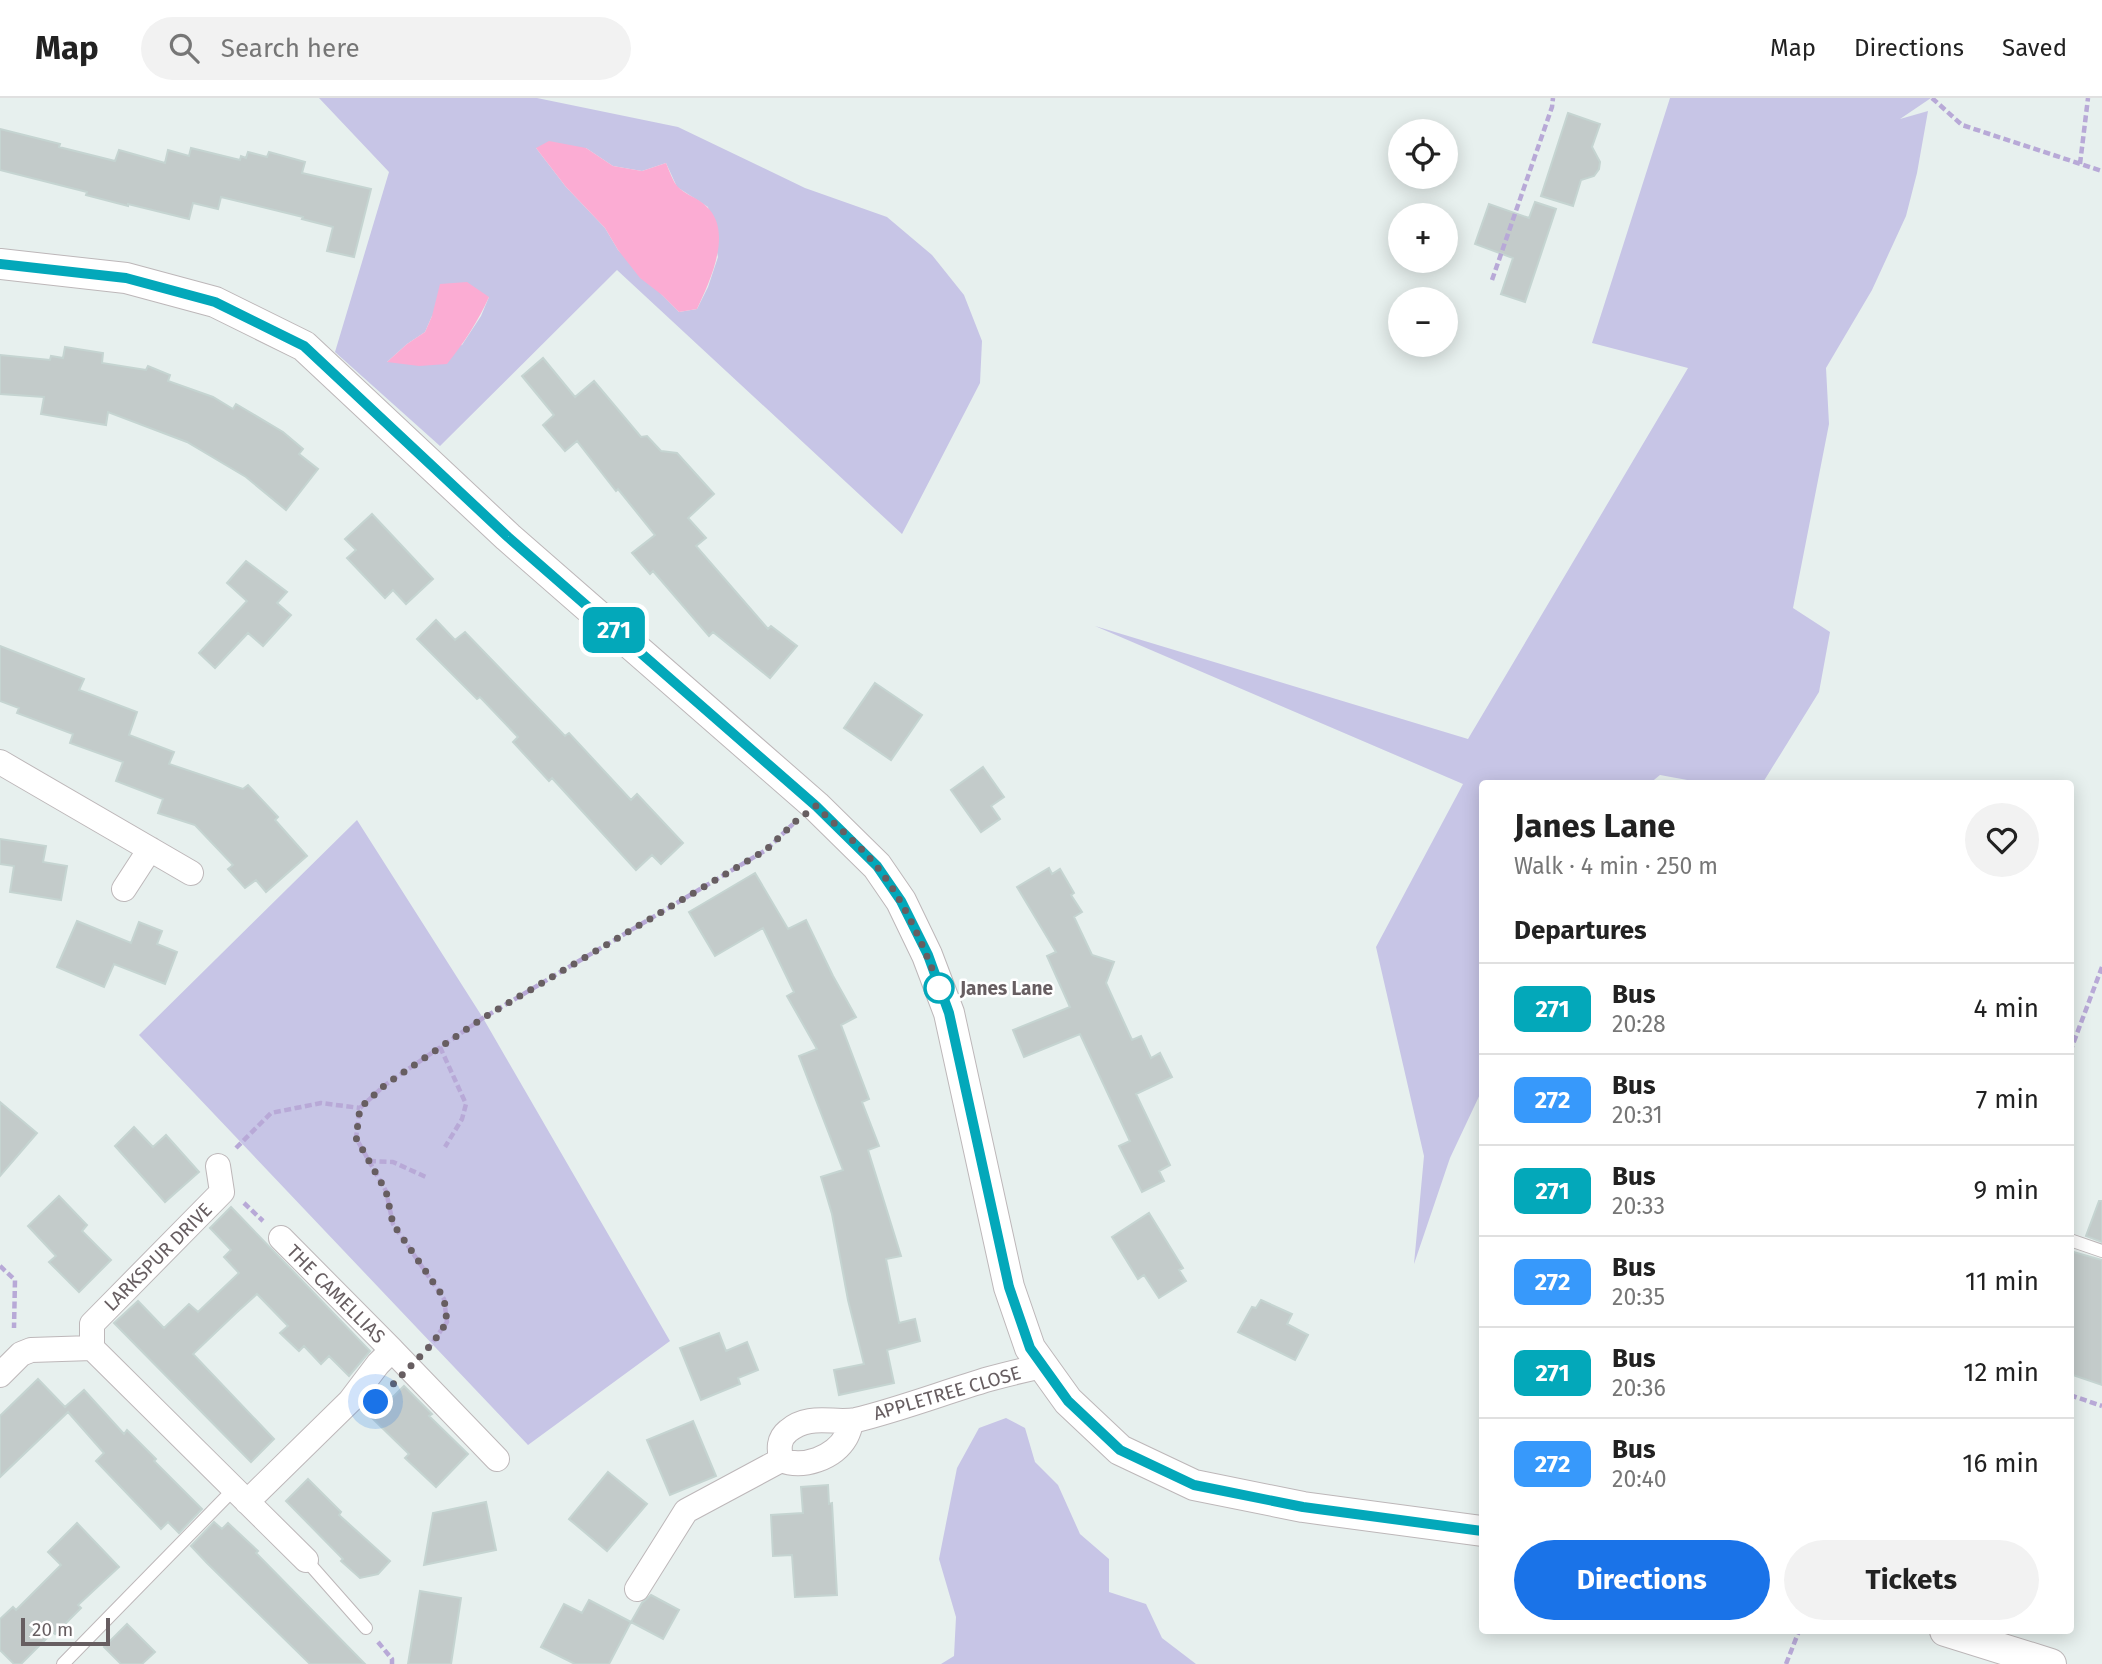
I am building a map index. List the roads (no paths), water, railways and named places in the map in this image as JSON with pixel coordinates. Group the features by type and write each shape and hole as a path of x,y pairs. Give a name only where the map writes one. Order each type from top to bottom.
{"street":[{"path":"0,264 126,278 215,302 304,346 508,537 816,806 877,866 901,901 928,955 949,1013 1009,1287 1030,1348 1068,1401 1120,1450 1194,1485 1303,1507 1479,1531"},
{"path":"0,762 191,873"},
{"path":"124,889 150,849"},
{"name":"LARKSPUR DRIVE","path":"92,1348 92,1324 222,1192 218,1166"},
{"name":"THE CAMELLIAS","path":"281,1238 496,1459"},
{"path":"0,1375 21,1354 30,1350 92,1348 306,1560"},
{"name":"THE CAMELLIAS","path":"241,1495 350,1401 392,1350"},
{"name":"APPLETREE CLOSE","path":"781,1460 779,1449 782,1438 789,1430 807,1422 830,1419 852,1421 990,1378 1042,1366"},
{"name":"APPLETREE CLOSE","path":"637,1589 686,1511 781,1460 789,1463 809,1463 825,1456 846,1438 852,1421"},
{"path":"1955,1634 2051,1664"}],"lane":[{"path":"2074,1241 2102,1251"},
{"path":"72,1661 241,1495"},
{"path":"306,1560 366,1628"}],"place":[{"name":"Janes Lane","path":"939,988"}]}
